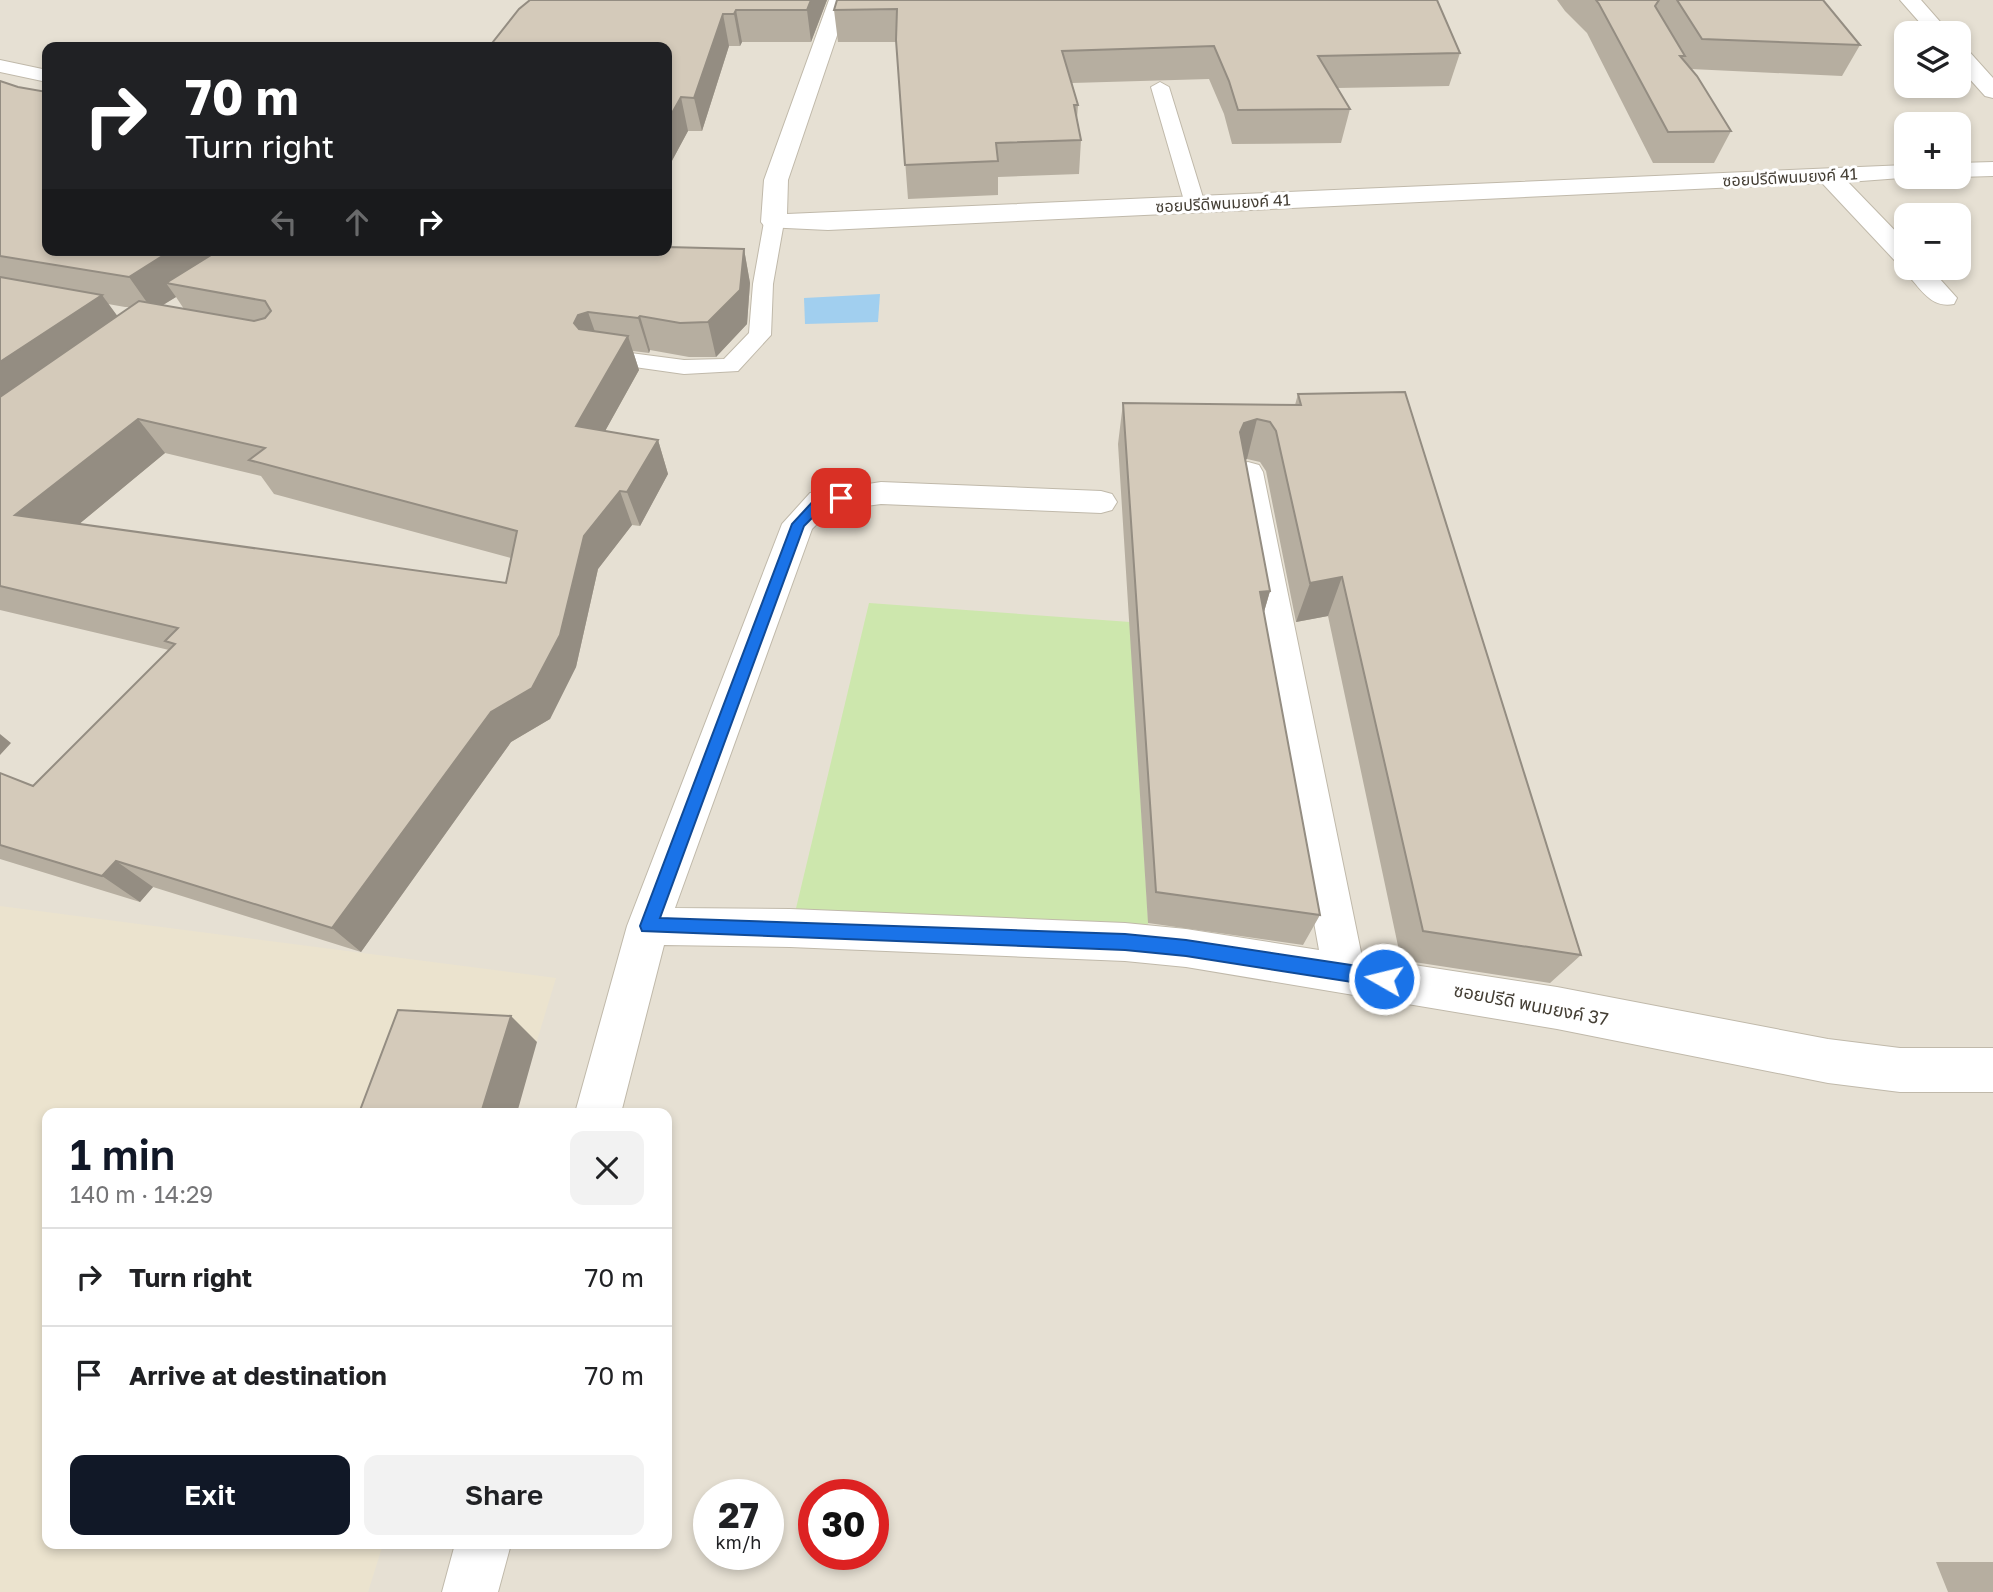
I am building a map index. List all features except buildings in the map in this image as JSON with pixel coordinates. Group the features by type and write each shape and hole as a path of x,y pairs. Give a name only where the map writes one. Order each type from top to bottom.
{"street":[{"path":"774,222 776,180 839,0"},
{"path":"1910,0 1929,21"},
{"path":"0,66 42,75"},
{"path":"1971,67 1993,91"},
{"path":"1971,170 1993,169"},
{"name":"ซอยปรีดีพนมยงค์ 41","path":"774,222 828,222 1195,204 1733,171 1828,175 1894,172"},
{"path":"1828,175 1894,244"},
{"path":"1927,280 1944,298"},
{"path":"1248,472 1344,973"},
{"path":"599,1108 648,926 798,524 821,500 881,494 1101,502"},
{"name":"ซอยปรีดี พนมยงค์ 37","path":"648,926 790,928 1125,942 1186,948 1557,1008 1828,1061 1900,1070 1993,1070"},
{"path":"470,1592 482,1549"}],"lane":[{"path":"1160,87 1195,204"},
{"path":"600,356 684,367 730,366 760,335 763,284 774,222"}],"shaded area":[{"path":"0,0 1993,0 1993,1592 0,1592"},
{"path":"0,906 556,978 517,1108 42,1108 42,1549 381,1549 368,1592 0,1592"}],"green space":[{"path":"869,603 1130,622 1149,936 792,925"}],"water":[{"path":"880,294 878,322 805,324 804,298"}],"route":[{"path":"841,498 821,500 798,524 648,926 790,928 1125,942 1186,948 1384,979"}]}
